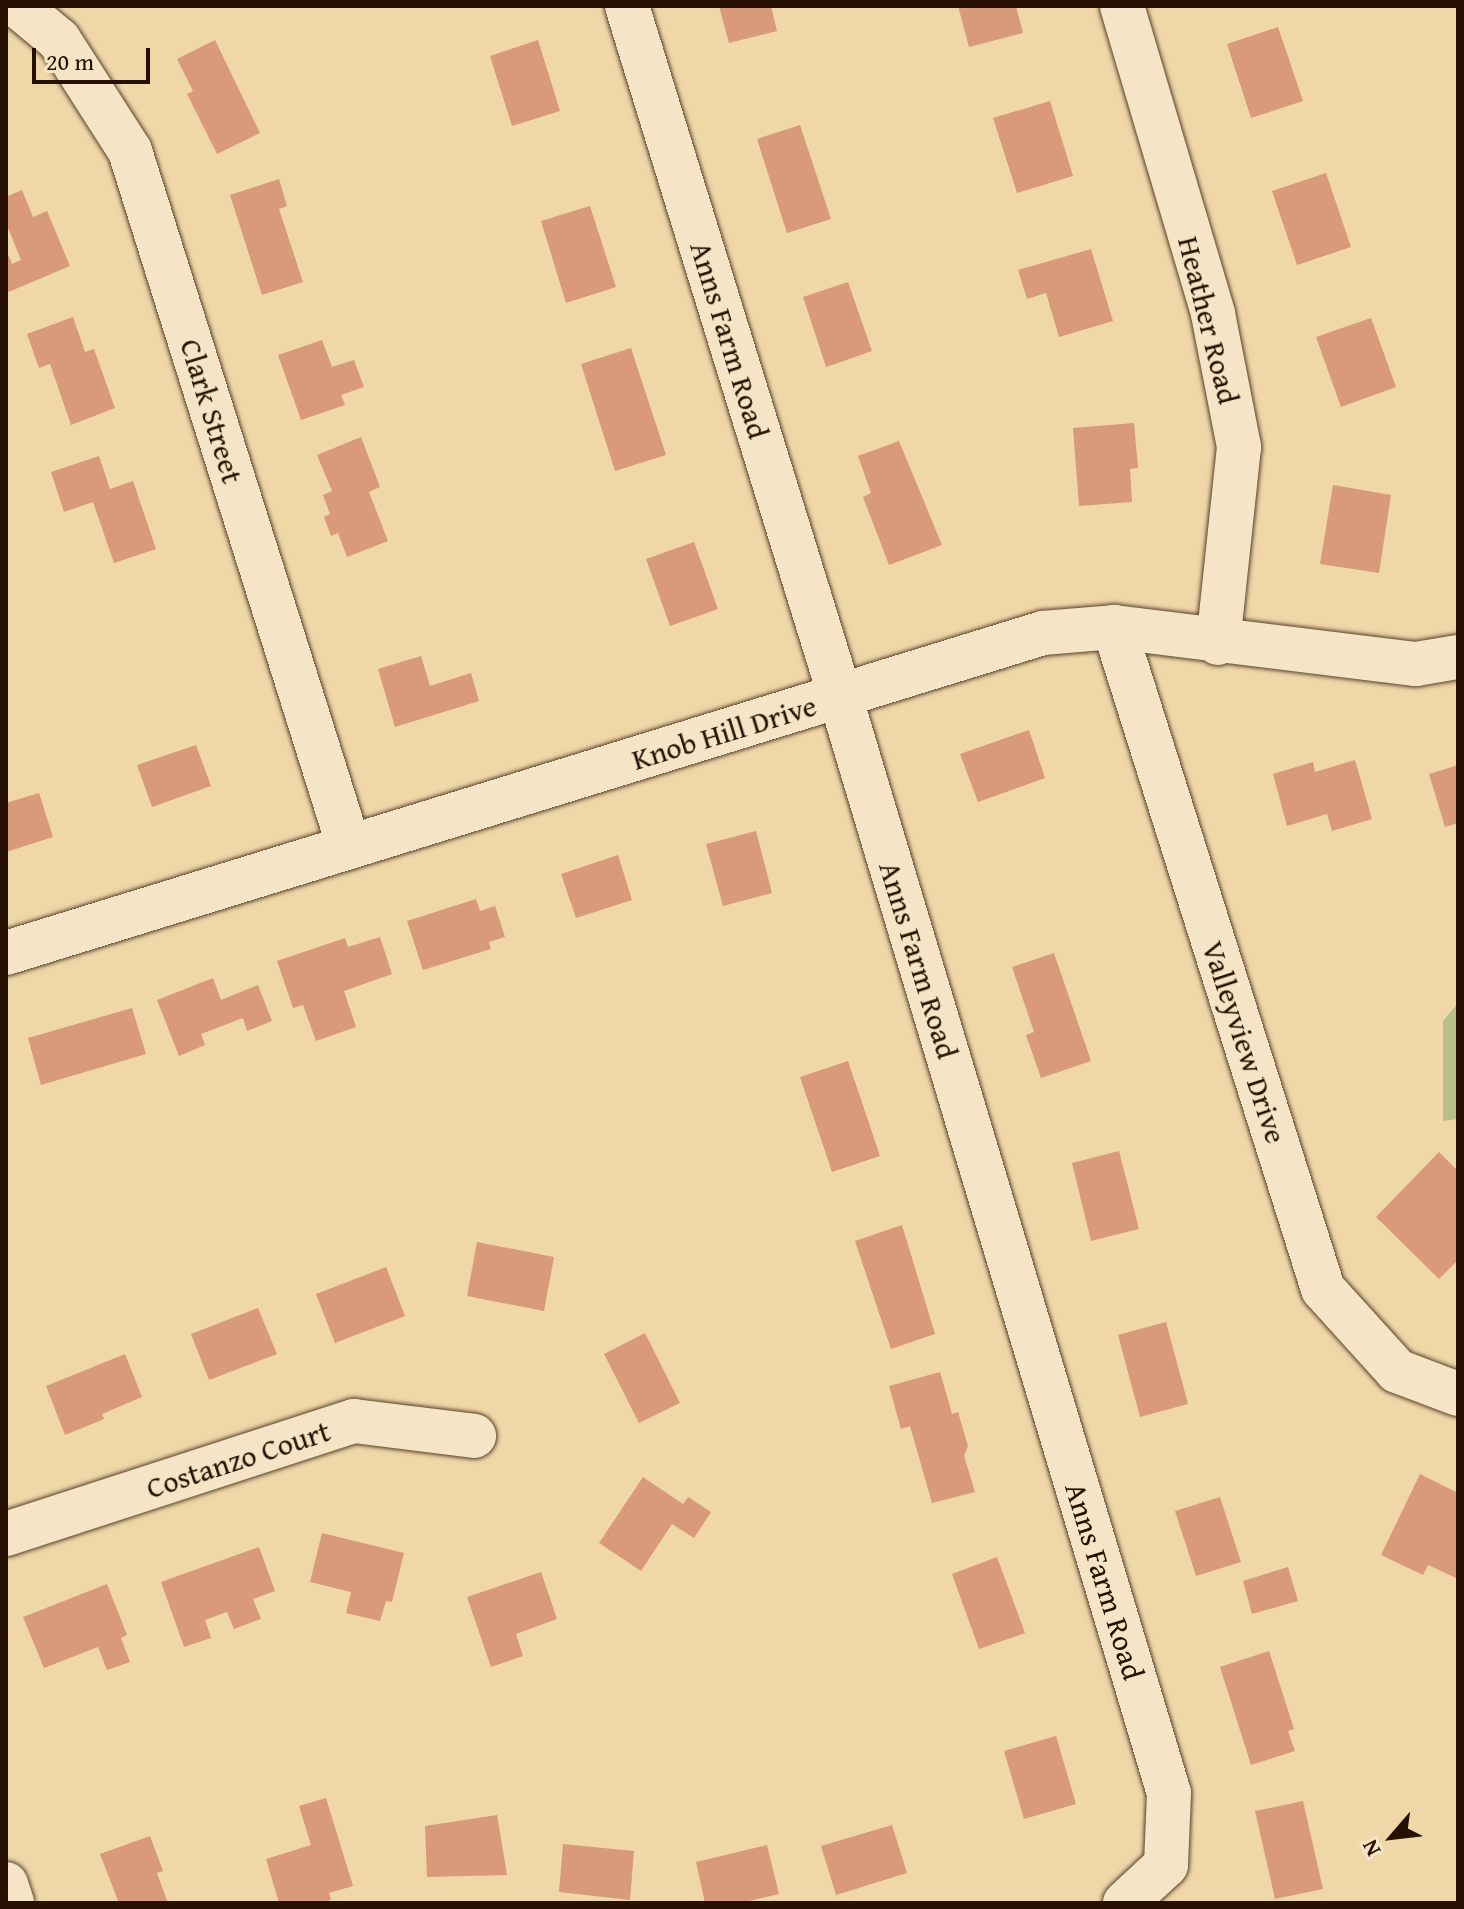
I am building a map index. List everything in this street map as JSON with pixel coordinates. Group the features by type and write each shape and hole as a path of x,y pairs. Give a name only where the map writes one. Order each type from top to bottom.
{"street":[{"name":"Clark Street","path":"18,6 59,40 130,151 349,847"},
{"name":"Anns Farm Road","path":"627,6 840,696 1169,1793 1166,1865 1125,1903"},
{"name":"Heather Road","path":"1122,6 1213,314 1239,447 1218,643"},
{"name":"Knob Hill Drive","path":"6,953 1043,633 1114,627 1218,643 1416,664 1458,657"},
{"name":"Valleyview Drive","path":"1114,627 1323,1289 1397,1371 1458,1394"},
{"name":"Costanzo Court","path":"6,1534 354,1421 474,1436"},
{"path":"6,1884 12,1903"}],"green space":[{"path":"1458,1003 1458,1119 1443,1121 1443,1021"}],"building":[{"path":"719,6 771,6 777,31 729,43"},
{"path":"958,6 1016,6 1023,33 969,47"},
{"path":"1278,27 1303,101 1251,118 1227,44"},
{"path":"215,40 260,133 217,154 187,94 193,91 177,59"},
{"path":"538,40 560,111 512,126 490,56"},
{"path":"1050,101 1073,176 1017,193 993,118"},
{"path":"800,125 831,219 787,233 757,139"},
{"path":"1326,173 1351,247 1297,265 1272,191"},
{"path":"279,179 287,206 279,209 303,282 262,295 230,195"},
{"path":"22,190 33,217 47,211 70,266 6,293 6,258 9,256 12,264 21,260 6,223 6,197"},
{"path":"590,206 616,287 566,303 541,221"},
{"path":"1091,249 1113,321 1059,337 1046,293 1027,299 1018,270"},
{"path":"848,282 872,351 826,367 803,297"},
{"path":"73,317 85,352 94,349 115,408 71,425 50,364 39,368 27,334"},
{"path":"1371,318 1396,387 1341,407 1316,337"},
{"path":"322,340 332,367 354,360 364,387 341,395 345,405 301,420 278,355"},
{"path":"631,348 666,455 615,471 581,364"},
{"path":"1134,423 1138,468 1130,469 1132,502 1079,506 1073,428"},
{"path":"361,437 380,487 369,492 388,541 347,557 338,533 331,536 324,517 330,514 323,495 332,491 317,455"},
{"path":"899,441 942,545 889,565 863,497 871,493 858,456"},
{"path":"99,456 110,489 133,481 156,549 114,563 93,502 64,512 51,472"},
{"path":"1333,485 1391,495 1379,573 1320,564"},
{"path":"694,542 718,609 670,626 646,559"},
{"path":"421,656 430,686 471,673 479,701 395,727 378,669"},
{"path":"1029,730 1045,778 978,802 960,754"},
{"path":"196,745 211,786 152,807 137,765"},
{"path":"1355,760 1372,819 1332,831 1327,814 1287,826 1273,774 1313,762 1315,772"},
{"path":"1458,765 1458,823 1445,827 1429,774"},
{"path":"39,793 53,837 6,852 6,803"},
{"path":"756,831 772,893 723,906 706,844"},
{"path":"618,855 632,900 576,918 561,874"},
{"path":"476,899 480,911 495,906 505,937 489,942 491,949 423,970 407,921"},
{"path":"380,937 392,974 344,991 356,1027 316,1041 303,1005 293,1008 277,961 345,938 348,947"},
{"path":"1054,953 1091,1061 1041,1078 1026,1035 1034,1032 1012,967"},
{"path":"213,978 221,1000 258,985 272,1021 247,1031 243,1018 201,1034 205,1045 179,1056 157,1000"},
{"path":"132,1008 146,1054 41,1085 28,1038"},
{"path":"848,1061 880,1156 832,1172 800,1077"},
{"path":"1119,1151 1139,1229 1091,1241 1072,1163"},
{"path":"1439,1152 1458,1171 1458,1260 1439,1279 1376,1217"},
{"path":"902,1225 935,1334 891,1349 855,1241"},
{"path":"477,1242 554,1257 544,1311 467,1296"},
{"path":"386,1267 405,1316 335,1343 316,1294"},
{"path":"258,1308 277,1354 209,1380 191,1334"},
{"path":"1166,1322 1188,1404 1140,1417 1118,1335"},
{"path":"645,1333 680,1403 639,1423 604,1354"},
{"path":"125,1354 142,1397 102,1414 104,1419 65,1435 46,1386"},
{"path":"940,1372 952,1414 958,1412 968,1446 964,1456 975,1492 932,1503 910,1426 901,1429 889,1386"},
{"path":"1420,1474 1458,1493 1458,1579 1428,1565 1423,1575 1381,1555"},
{"path":"643,1477 683,1504 688,1497 711,1512 694,1538 672,1524 641,1571 599,1543"},
{"path":"1220,1497 1241,1562 1196,1576 1175,1511"},
{"path":"322,1533 404,1553 392,1602 386,1601 380,1621 346,1613 351,1592 310,1582"},
{"path":"259,1547 275,1591 253,1599 261,1619 234,1629 227,1612 205,1620 211,1638 184,1647 161,1582"},
{"path":"997,1557 1025,1633 979,1649 952,1574"},
{"path":"1288,1567 1298,1601 1252,1614 1243,1581"},
{"path":"541,1572 557,1619 516,1634 523,1656 491,1667 467,1597"},
{"path":"107,1584 127,1635 121,1638 130,1662 107,1670 98,1647 44,1668 23,1617"},
{"path":"1269,1651 1294,1729 1288,1731 1295,1751 1251,1765 1220,1667"},
{"path":"1056,1736 1076,1804 1024,1819 1004,1751"},
{"path":"326,1798 353,1886 329,1893 331,1900 319,1903 279,1903 266,1859 311,1845 299,1806"},
{"path":"1303,1801 1323,1889 1275,1899 1255,1811"},
{"path":"497,1815 507,1875 427,1877 425,1826"},
{"path":"892,1825 907,1873 836,1895 821,1846"},
{"path":"150,1836 163,1871 157,1873 168,1903 119,1903 100,1854"},
{"path":"563,1844 634,1851 630,1900 559,1892"},
{"path":"767,1845 779,1894 740,1903 705,1903 696,1862"}]}
